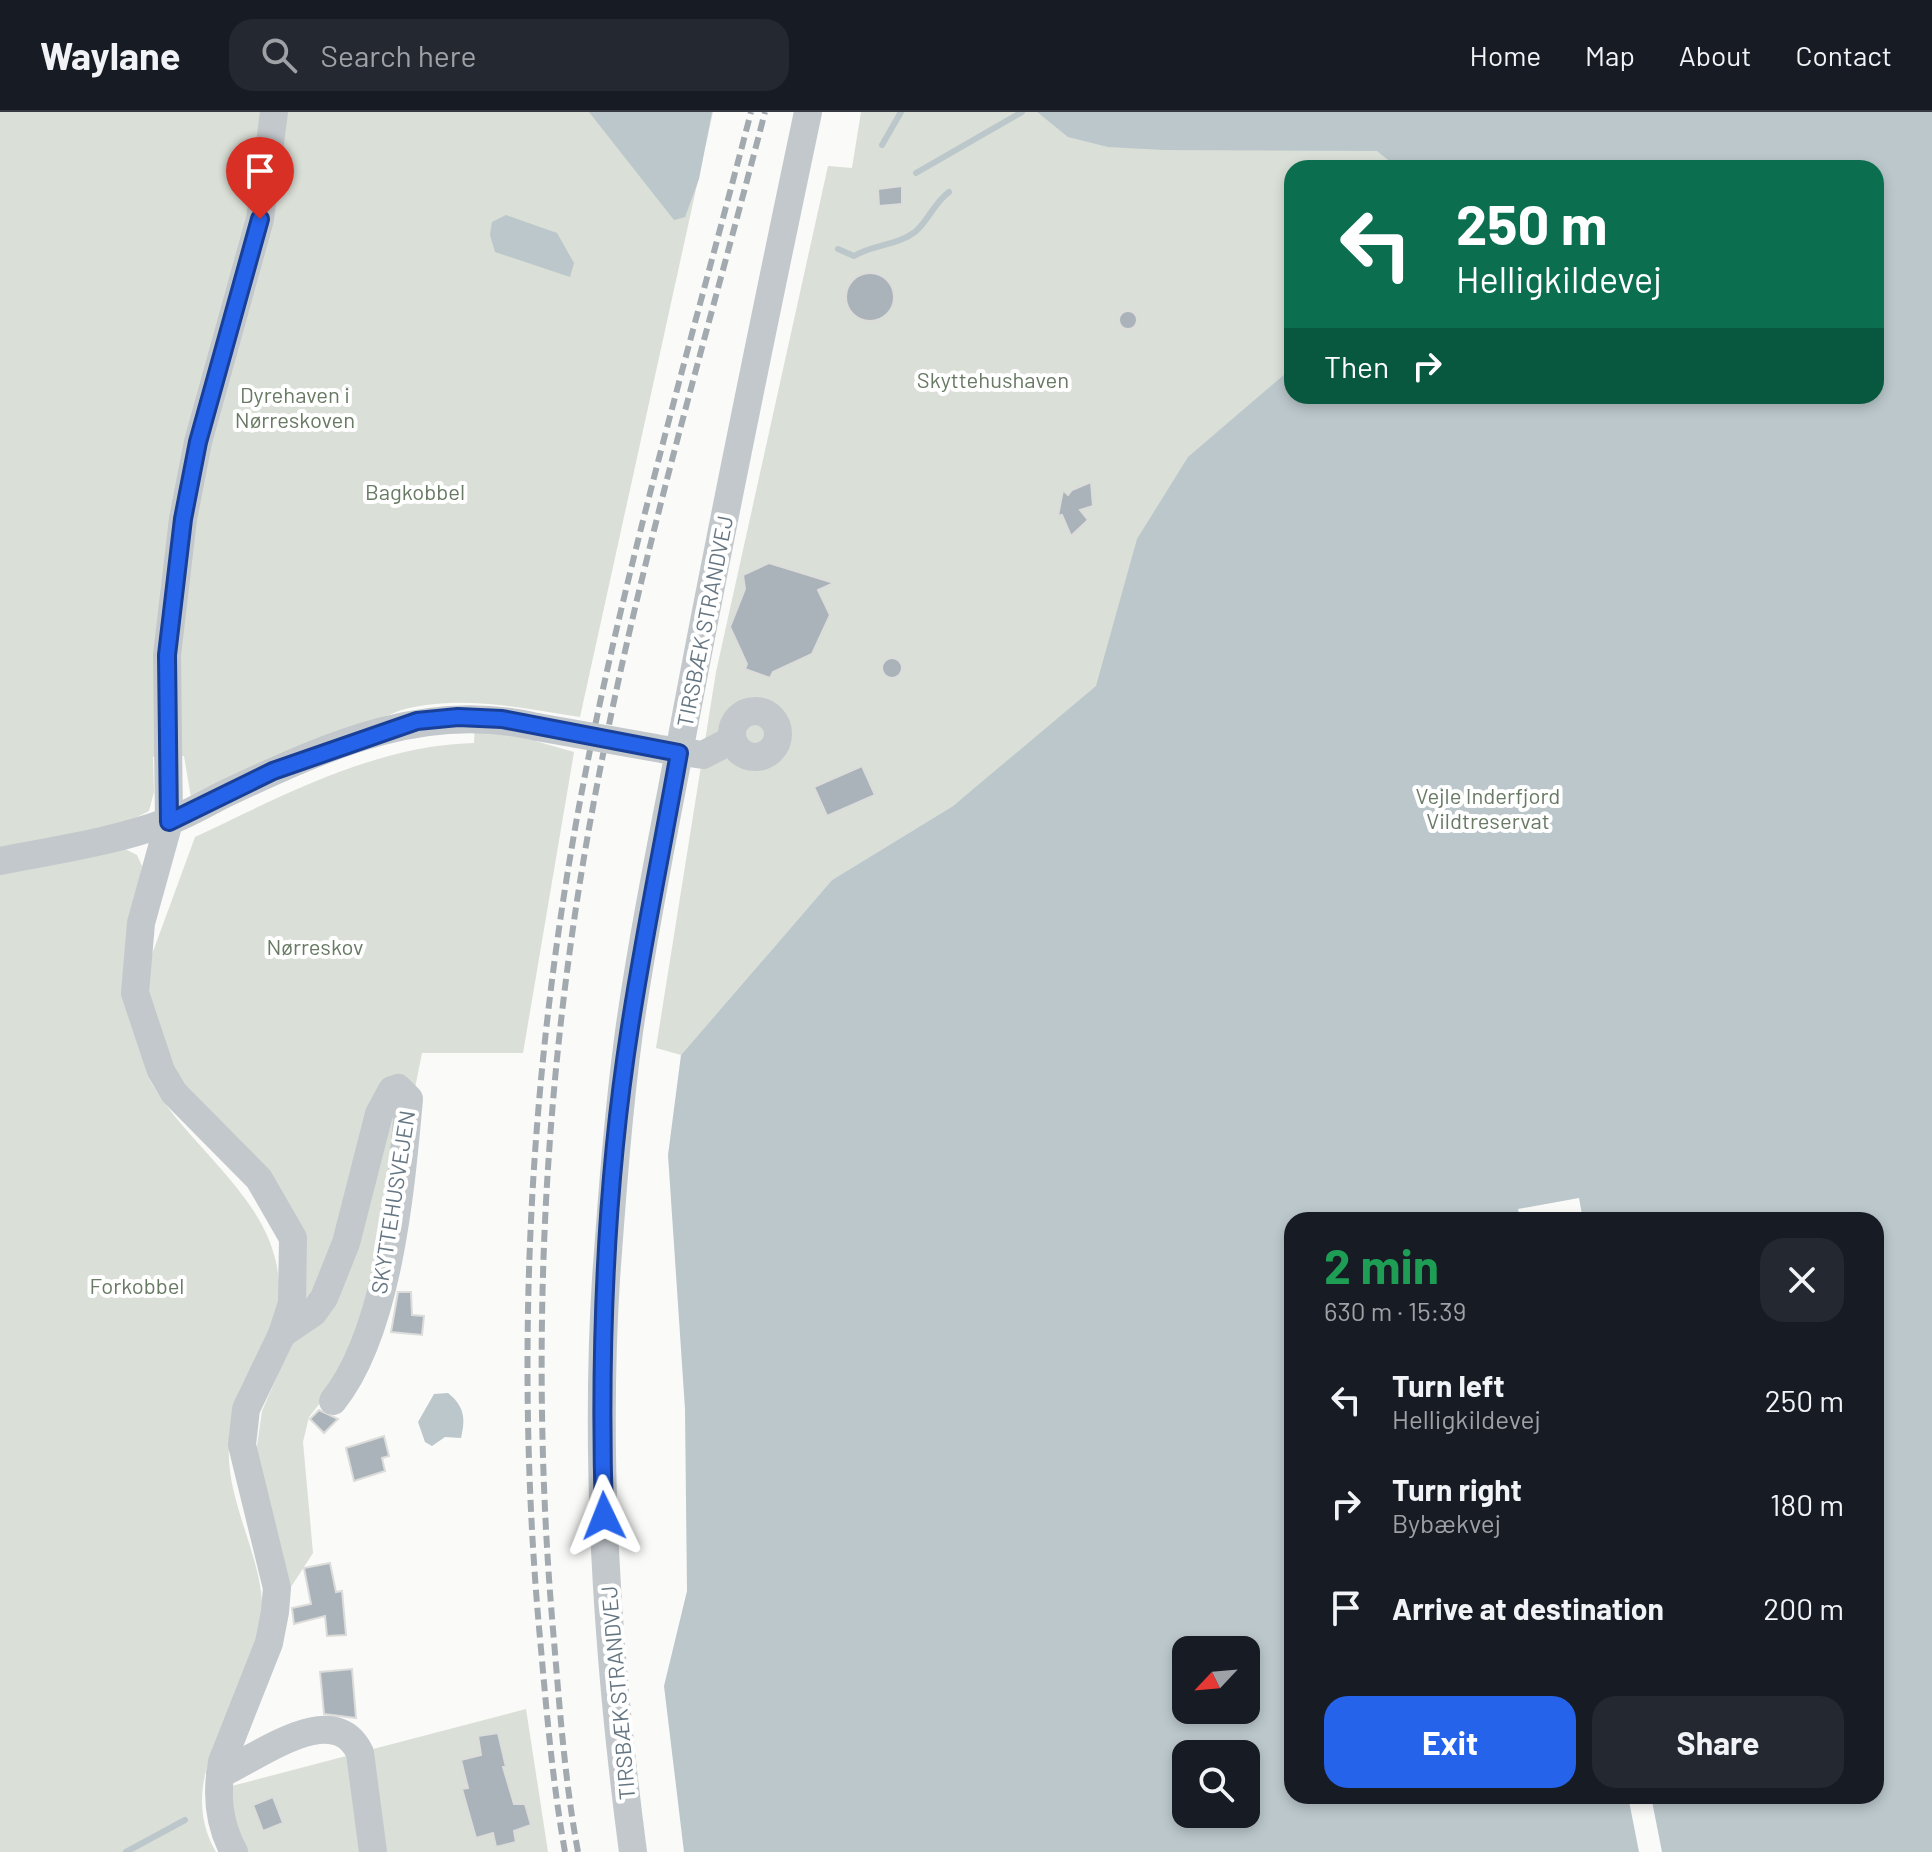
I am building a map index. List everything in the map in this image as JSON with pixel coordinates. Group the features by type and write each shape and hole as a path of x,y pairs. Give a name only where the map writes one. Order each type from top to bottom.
{"street":[{"name":"SKYTTEHUSVEJEN","path":"234,1852 225,1835 218,1804 220,1774 269,1643 277,1588 242,1445 246,1409 282,1334 292,1303 293,1238 259,1179 174,1093 161,1071 135,993 141,923 169,822 167,655 183,519 198,442 260,219 274,112"},
{"name":"TIRSBÆK STRANDVEJ","path":"633,1852 620,1756 605,1568 601,1439 606,1283 629,1030 667,751 808,112"},
{"path":"0,861 116,837 169,822 273,771 387,729 458,717 502,719 667,751 703,755 732,740"},
{"name":"SKYTTEHUSVEJEN","path":"282,1334 313,1313 324,1298 346,1243 379,1114 392,1090 398,1088 409,1099 385,1273 360,1357 347,1384 333,1401"},
{"path":"220,1774 308,1731 329,1727 344,1732 354,1740 360,1753 373,1852"}],"green space":[{"name":"Bagkobbel","path":"0,112 713,112 580,717 490,704 423,705 401,710 191,798 184,756 153,757 154,792 149,811 107,832 0,860"},
{"name":"Vejle Inderfjord Vildtreservat","path":"861,112 1037,112 1068,136 1932,112 1480,160 1284,160 1284,404 1884,404 1884,163 1932,130 1932,1852 691,1852 1038,737 953,806 832,880 681,1055 656,1048 716,672 828,166 852,168"},
{"name":"Nørreskov","path":"475,724 574,752 523,1053 422,1053 369,1318 335,1384 309,1417 303,1442 313,1553 289,1590 256,1453 262,1411 306,1309 306,1253 184,1091 159,1045 148,990 151,957 195,837 330,775 401,753 474,743"},
{"name":"Forkobbel","path":"123,848 137,855 142,866 126,945 124,976 128,1004 148,1075 170,1110 252,1209 267,1236 277,1265 279,1298 274,1322 237,1398 229,1445 234,1491 260,1583 261,1629 253,1657 207,1767 202,1795 204,1823 216,1852 0,1852 0,875"},
{"path":"526,1709 548,1852 244,1852 224,1788"}],"shaded area":[{"path":"589,112 712,112 699,179 685,217 674,220"},
{"name":"Vejle Inderfjord Vildtreservat","path":"1037,112 1932,112 1932,1852 684,1852 664,1686 687,1591 685,1409 668,1155 681,1055 832,880 953,806 1096,686 1137,539 1188,457 1284,375 1284,404 1884,404 1884,160 1388,160 1377,151 1108,147 1068,137"},
{"path":"506,215 557,233 574,263 570,277 495,252 490,235 492,222"},
{"path":"448,1393 462,1413 461,1438 445,1437 432,1446 425,1442 418,1422 434,1394"}],"pier":[{"path":"1579,1198 1582,1212 1519,1212 1518,1209"},
{"path":"1630,1804 1653,1804 1662,1852 1639,1852"}],"building":[{"path":"902,186 902,204 879,206 878,189"},
{"path":"870,273 887,280 894,297 887,314 870,321 853,314 846,297 853,280"},
{"path":"1128,311 1137,320 1128,329 1119,320"},
{"path":"1091,482 1093,506 1080,510 1088,520 1071,536 1062,515 1058,516 1063,490 1068,495"},
{"path":"769,563 834,583 818,590 830,615 812,654 773,672 770,678 745,669 747,664 730,627 745,589 743,575"},
{"path":"892,658 899,661 902,668 899,675 892,678 885,675 882,668 885,661"},
{"path":"862,766 875,795 827,816 814,787"},
{"path":"398,1292 411,1292 412,1315 424,1316 422,1335 391,1332"},
{"path":"319,1410 338,1419 324,1433 310,1419"},
{"path":"384,1436 389,1456 382,1458 385,1471 354,1481 346,1448"},
{"path":"330,1563 336,1592 342,1591 346,1635 327,1636 325,1616 294,1624 292,1608 311,1604 304,1568"},
{"path":"352,1669 356,1718 324,1714 320,1672"},
{"path":"498,1733 506,1767 503,1767 514,1804 525,1804 531,1825 514,1831 516,1842 496,1847 493,1833 476,1838 462,1789 468,1788 461,1760 481,1755 478,1736"},
{"path":"273,1797 283,1823 263,1831 253,1805"}],"waterway":[{"path":"882,145 901,112"},
{"path":"916,173 1022,112"},
{"path":"838,249 854,256 908,237 920,228 949,192"},
{"path":"126,1852 185,1820"}],"railway":[{"path":"565,1852 541,1649 528,1430 528,1320 539,1101 566,883 602,692 642,525 751,112"},
{"path":"578,1852 566,1773 556,1668 542,1424 542,1315 553,1098 580,882 616,691 677,442 765,112"}],"route":[{"path":"260,219 198,442 183,519 167,655 169,822 273,771 340,745 417,721 458,717 502,719 679,753 629,1030 617,1142 606,1283 601,1439 604,1516"}],"park label":[{"name":"Skyttehushaven","path":"993,379"},
{"name":"Dyrehaven i Nørreskoven","path":"295,406"}]}
